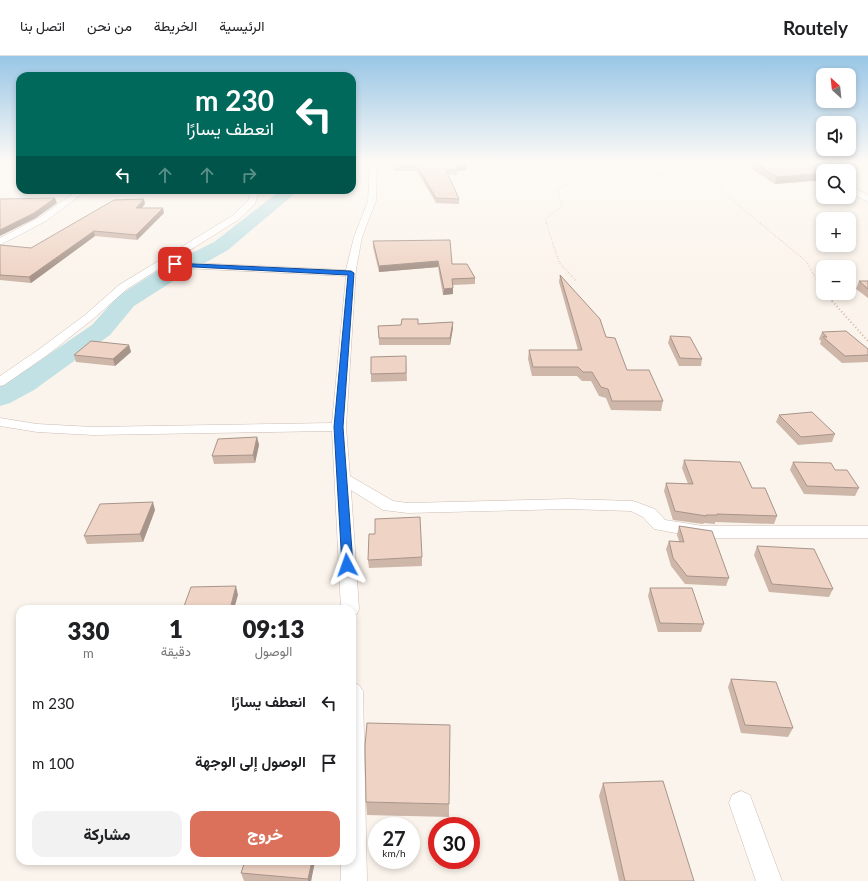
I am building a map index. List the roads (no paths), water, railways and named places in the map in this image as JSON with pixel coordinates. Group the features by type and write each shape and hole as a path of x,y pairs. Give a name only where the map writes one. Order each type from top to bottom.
{"street":[{"path":"0,242 43,219 70,200"},
{"path":"0,382 42,353 123,287 234,218 252,202 253,200"},
{"path":"350,605 339,427 351,273 358,238 372,200"},
{"path":"159,264 351,273"},
{"path":"0,422 37,428 93,431 339,427"},
{"path":"342,478 389,506 408,508 568,504 633,506 649,513 660,524 703,532 868,532"},
{"path":"741,803 768,881"},
{"path":"354,865 354,881"}],"waterway":[{"path":"0,397 24,384 101,330 126,301 170,273 221,246 279,200"}]}
